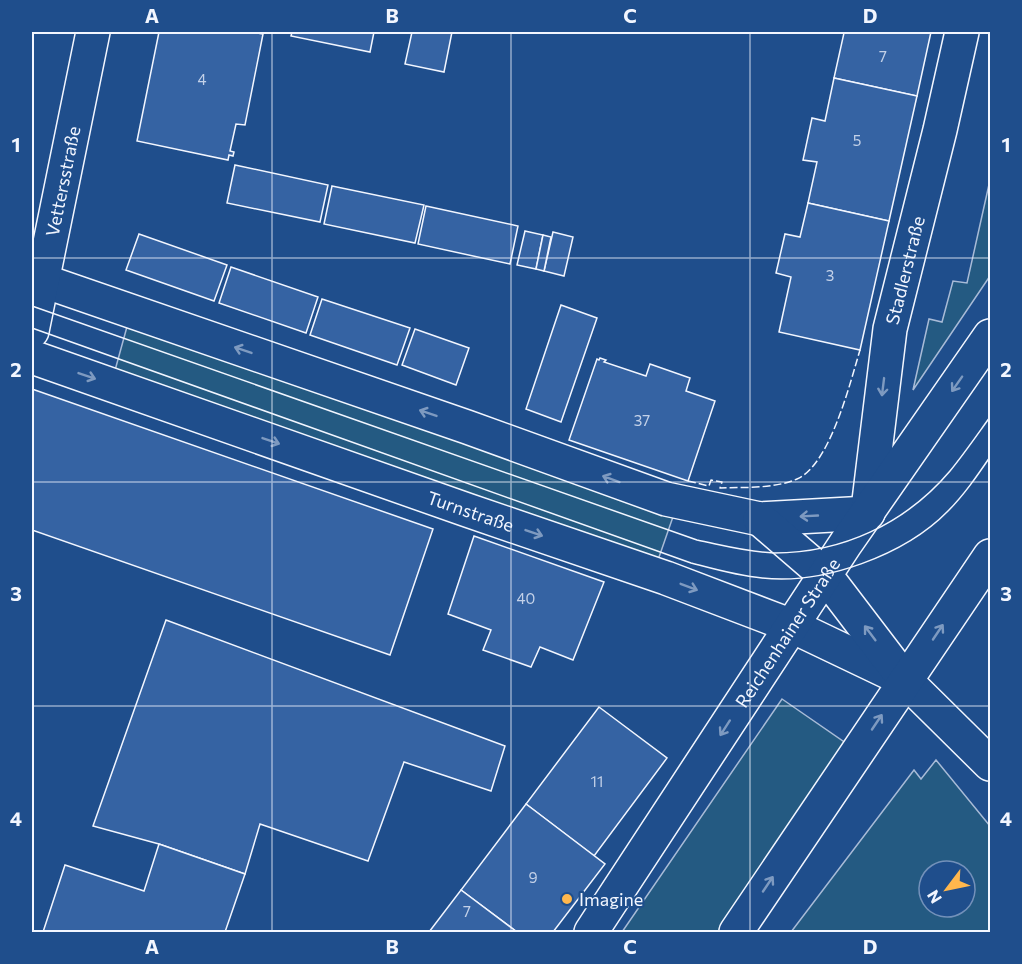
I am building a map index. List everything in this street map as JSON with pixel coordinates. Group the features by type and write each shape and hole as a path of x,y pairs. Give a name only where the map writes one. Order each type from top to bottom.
{"street":[{"name":"Vettersstraße","path":"32,331 37,279 93,32"},
{"name":"Stadlerstraße","path":"868,513 890,329 962,32"},
{"name":"Turnstraße","path":"37,279 456,423 666,499 760,519 868,513"},
{"name":"Reichenhainer Straße","path":"591,933 825,575 990,336"},
{"name":"Turnstraße","path":"32,357 666,578 792,626 905,680"},
{"name":"Turnstraße","path":"760,519 825,575 905,680 990,764"},
{"path":"736,933 990,556"}],"shaded area":[{"path":"990,180 990,276 913,390 929,319 942,322 953,281 967,283"},
{"path":"128,323 675,511 658,560 114,374"},
{"path":"782,699 850,746 722,932 622,932"},
{"path":"936,760 990,826 990,932 791,932 914,770 921,779"}],"building":[{"path":"159,32 263,34 245,125 236,124 230,151 234,152 233,156 229,155 228,160 137,141"},
{"path":"292,32 374,32 370,52 291,36"},
{"path":"412,32 452,32 444,72 405,64"},
{"path":"837,32 931,32 917,96 834,78 844,33"},
{"path":"834,78 917,96 889,221 808,203 817,162 803,160 812,118 825,121"},
{"path":"235,165 328,185 320,222 227,203"},
{"path":"332,186 424,205 415,243 324,224"},
{"path":"808,203 889,221 860,350 779,332 791,277 776,273 785,234 800,237"},
{"path":"426,206 518,226 510,264 418,244"},
{"path":"525,231 543,235 536,269 517,265"},
{"path":"553,232 573,237 564,276 544,271"},
{"path":"139,234 227,265 214,301 126,270"},
{"path":"543,235 551,237 544,271 536,269"},
{"path":"231,267 318,297 306,333 219,303"},
{"path":"322,299 410,328 397,365 310,335"},
{"path":"561,305 597,318 561,422 526,409"},
{"path":"415,329 469,348 456,385 402,365"},
{"path":"597,359 606,360 604,362 646,376 650,364 690,378 686,391 715,401 688,481 569,440"},
{"path":"32,389 433,529 390,655 32,530"},
{"path":"474,536 604,582 573,660 540,647 531,667 483,650 491,630 448,614"},
{"path":"166,620 505,746 491,791 404,762 368,861 260,824 245,874 159,844 93,826"},
{"path":"599,707 667,758 594,856 526,804"},
{"path":"526,804 605,864 553,932 517,932 461,890"},
{"path":"159,844 245,874 225,932 43,932 65,865 144,891"},
{"path":"461,890 517,932 429,932"}],"tram line":[{"path":"32,306 697,540 755,551 799,552 824,548 871,532 913,506 932,490 955,465 990,417"},
{"path":"32,328 691,563 753,577 786,579 811,577 862,564 886,553 930,527 948,511 990,457"}],"fence":[{"path":"688,481 709,486 711,480 722,482 720,488 759,487 788,482 809,471 829,441 860,350"}],"place":[{"name":"Imagine","path":"567,899"}]}
